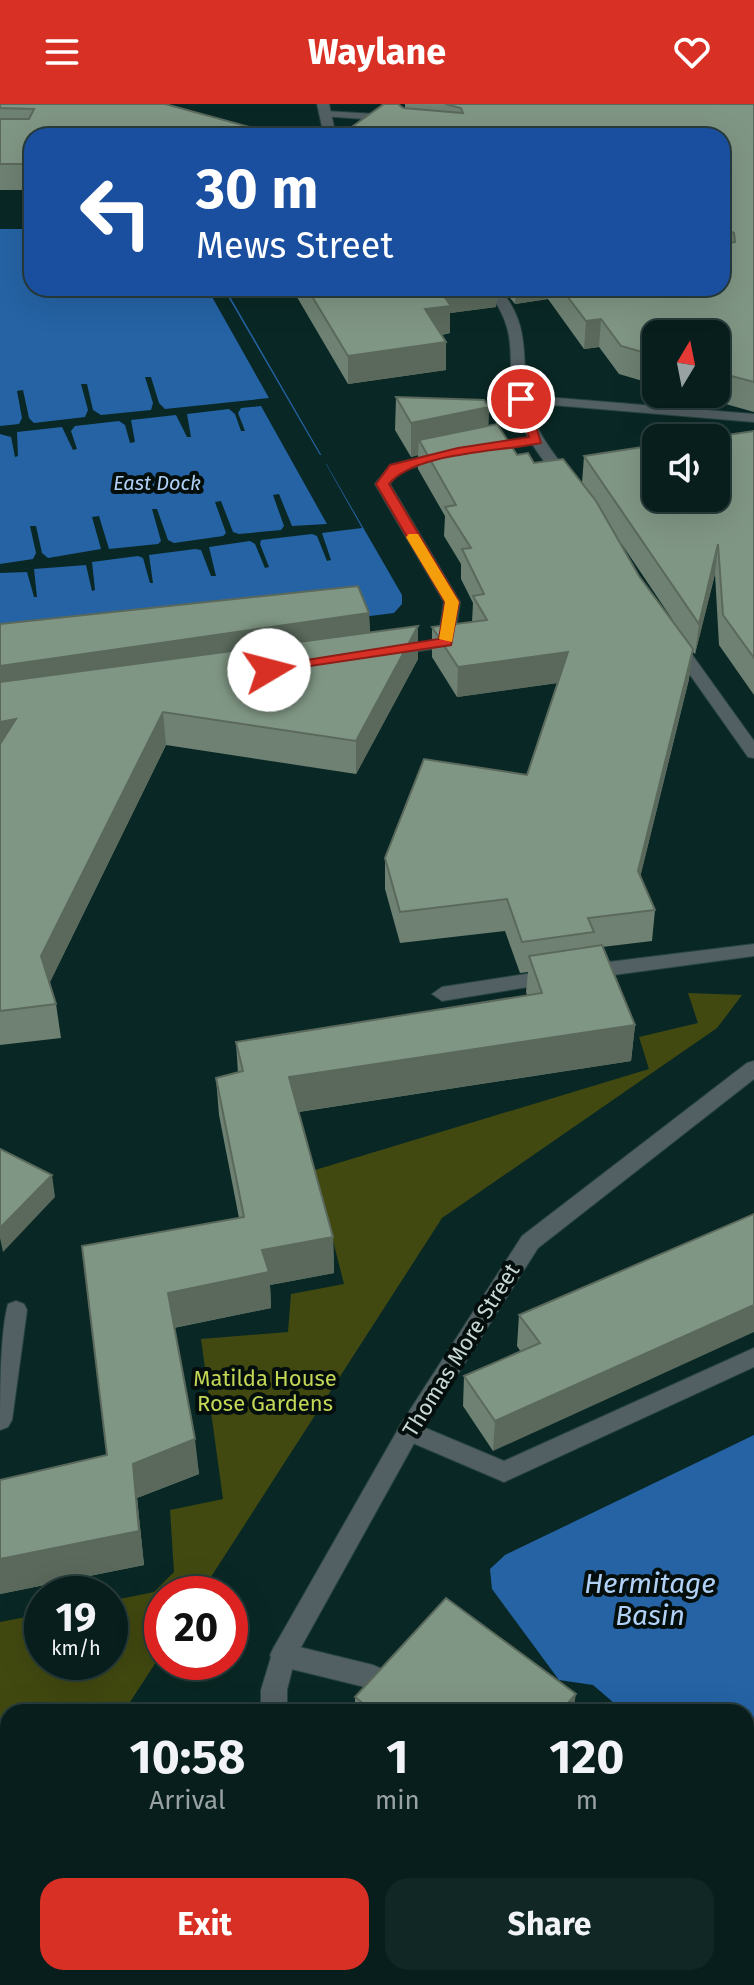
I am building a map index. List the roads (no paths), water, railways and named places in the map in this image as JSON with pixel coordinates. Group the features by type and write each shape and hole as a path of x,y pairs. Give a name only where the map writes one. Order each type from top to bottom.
{"street":[{"path":"324,109 369,116 388,127 404,125"},
{"path":"498,296 515,318 521,399 536,440 574,491"},
{"path":"521,399 754,418"},
{"path":"371,656 446,642 452,602 382,484 395,468 466,451 536,440"},
{"path":"665,629 754,753"},
{"path":"442,994 754,950"},
{"name":"Thomas More Street","path":"274,1704 274,1690 283,1655 409,1431 530,1242 754,1068"},
{"path":"0,1420 16,1310"},
{"path":"409,1431 504,1472 754,1357"},
{"path":"283,1655 373,1677"}],"water":[{"name":"East Dock","path":"0,229 24,229 24,296 230,296 402,595 402,604 394,613 0,662"},
{"name":"Hermitage Basin","path":"754,1435 754,1704 614,1704 593,1685 559,1680 492,1589 490,1569 505,1555"}],"park label":[{"name":"Matilda House Rose Gardens","path":"265,1390"}]}
